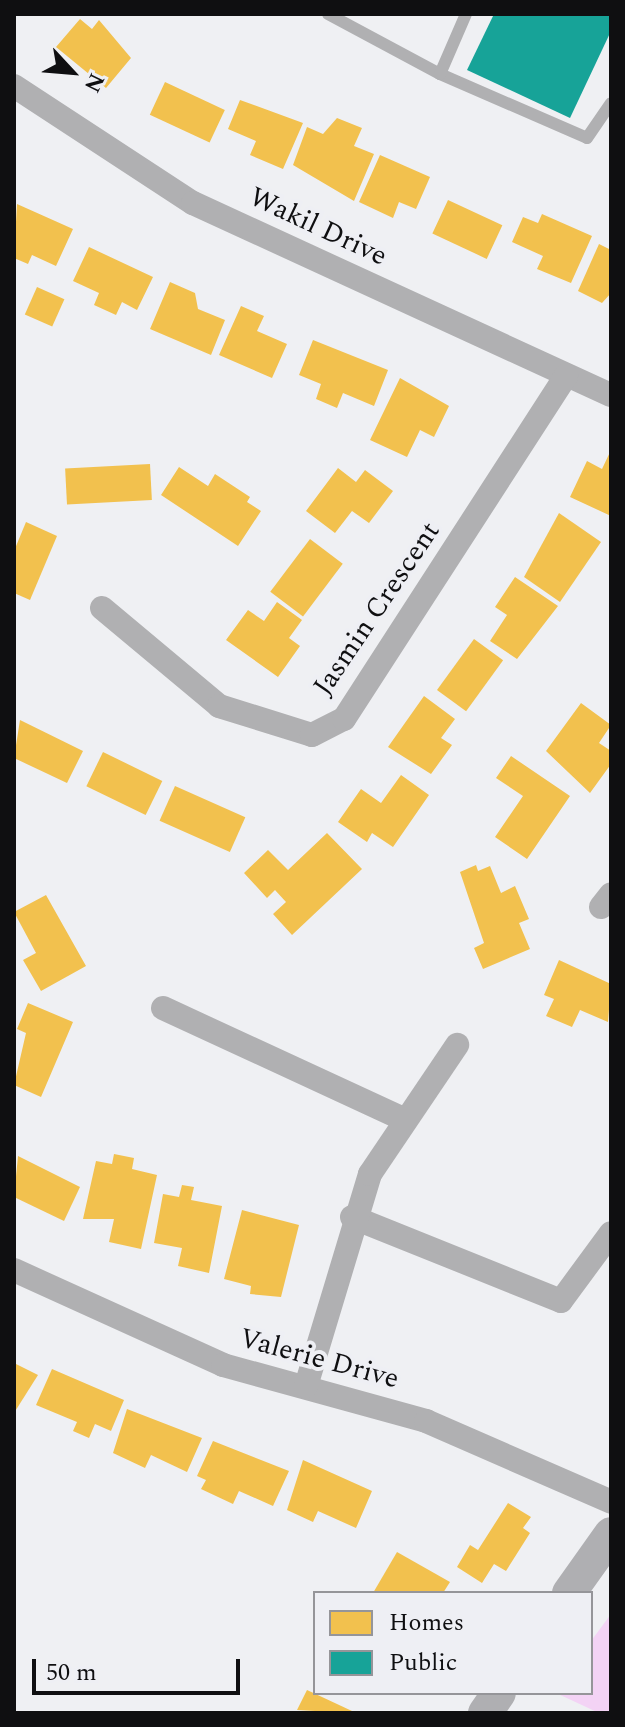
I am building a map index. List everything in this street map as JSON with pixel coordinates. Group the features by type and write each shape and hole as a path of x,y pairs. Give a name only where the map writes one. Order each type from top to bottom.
{"main road":[{"path":"570,1591 611,1534"},
{"path":"485,1713 498,1695"}],"street":[{"name":"Wakil Drive","path":"14,86 193,203 611,395"},
{"name":"Jasmin Crescent","path":"102,608 219,706 312,735 344,719 566,376"},
{"path":"163,1008 403,1119"},
{"path":"306,1386 352,1217 403,1119 457,1045"},
{"path":"352,1217 561,1301 611,1233"},
{"name":"Valerie Drive","path":"14,1270 223,1365 426,1421 611,1502"}],"lane":[{"path":"328,14 440,74 587,138 611,103"},
{"path":"440,74 466,14"}],"shaded area":[{"path":"611,1614 611,1713 599,1713 560,1695 593,1695 593,1638"}],"building: Homes":[{"path":"80,19 92,29 99,20 131,58 106,88 56,47"},
{"path":"165,82 225,110 210,143 150,115"},
{"path":"240,100 303,123 283,169 250,155 256,141 228,129"},
{"path":"337,118 362,128 354,146 374,154 354,201 293,165 307,127 323,134"},
{"path":"380,155 430,177 416,209 399,202 393,218 359,202"},
{"path":"448,200 502,225 487,259 432,234"},
{"path":"17,204 73,229 56,266 32,255 28,264 14,258"},
{"path":"542,214 592,236 571,283 537,269 543,256 512,242 523,217 538,223"},
{"path":"599,244 611,250 611,293 602,303 578,291"},
{"path":"89,247 153,277 137,310 122,302 116,315 94,305 99,293 73,281"},
{"path":"170,282 195,293 198,309 225,320 211,355 150,329"},
{"path":"37,287 64,299 52,327 25,314"},
{"path":"241,306 264,316 257,331 287,344 272,378 219,355"},
{"path":"313,340 388,370 374,406 343,393 337,408 316,399 321,384 299,375"},
{"path":"400,378 449,406 434,437 420,430 407,457 370,440"},
{"path":"611,450 611,516 570,497 587,461 602,469"},
{"path":"150,464 152,500 67,504 65,468"},
{"path":"179,467 208,486 215,474 250,497 247,502 261,511 238,546 161,495"},
{"path":"338,468 356,482 365,470 393,491 369,523 352,511 335,533 306,511"},
{"path":"559,513 601,542 560,602 524,577"},
{"path":"26,522 57,536 30,600 14,593 14,551"},
{"path":"310,539 343,564 303,616 270,592"},
{"path":"515,577 558,606 517,659 490,641 507,615 495,607"},
{"path":"277,602 302,620 289,638 300,646 278,677 226,640 248,610 264,621"},
{"path":"474,639 503,660 466,711 437,690"},
{"path":"424,696 455,719 441,738 452,745 431,774 388,747"},
{"path":"581,703 611,725 599,743 611,751 611,764 590,793 546,751"},
{"path":"20,720 83,751 67,783 14,758"},
{"path":"103,752 162,781 146,815 86,786"},
{"path":"511,756 570,796 527,859 495,837 523,796 496,778"},
{"path":"401,775 429,795 393,847 372,833 367,842 338,822 361,789 381,803"},
{"path":"175,786 245,817 230,852 160,821"},
{"path":"327,833 362,869 292,935 273,914 286,902 275,890 267,898 244,873 268,850 288,870"},
{"path":"476,865 478,871 490,866 501,893 515,886 529,919 519,923 530,949 483,969 474,948 484,943 460,872"},
{"path":"46,895 86,966 41,991 23,960 36,953 14,912"},
{"path":"559,960 611,984 608,1022 580,1010 572,1027 546,1016 554,999 544,995"},
{"path":"28,1003 73,1022 41,1097 14,1085 26,1033 17,1029"},
{"path":"114,1154 134,1158 132,1169 157,1175 141,1249 109,1242 114,1219 83,1219 96,1161 112,1164"},
{"path":"18,1156 80,1187 64,1221 14,1197"},
{"path":"182,1185 194,1187 191,1200 222,1206 209,1273 178,1266 182,1248 154,1243 163,1194 179,1197"},
{"path":"242,1210 299,1225 281,1297 250,1294 251,1286 224,1279"},
{"path":"14,1363 38,1375 14,1413"},
{"path":"52,1369 124,1400 111,1431 95,1424 89,1438 73,1431 77,1422 36,1405"},
{"path":"127,1409 202,1438 187,1472 151,1455 145,1468 113,1453"},
{"path":"213,1441 289,1471 273,1506 239,1491 233,1504 201,1489 206,1480 197,1476"},
{"path":"303,1460 372,1491 356,1528 318,1511 313,1522 287,1510"},
{"path":"508,1503 531,1517 523,1528 530,1533 506,1571 494,1564 482,1583 457,1567 470,1545 478,1550"},
{"path":"397,1552 450,1582 444,1591 374,1591"},
{"path":"307,1690 352,1711 351,1713 297,1710"}],"building: Public":[{"path":"494,14 611,14 611,31 570,118 467,70"}]}
